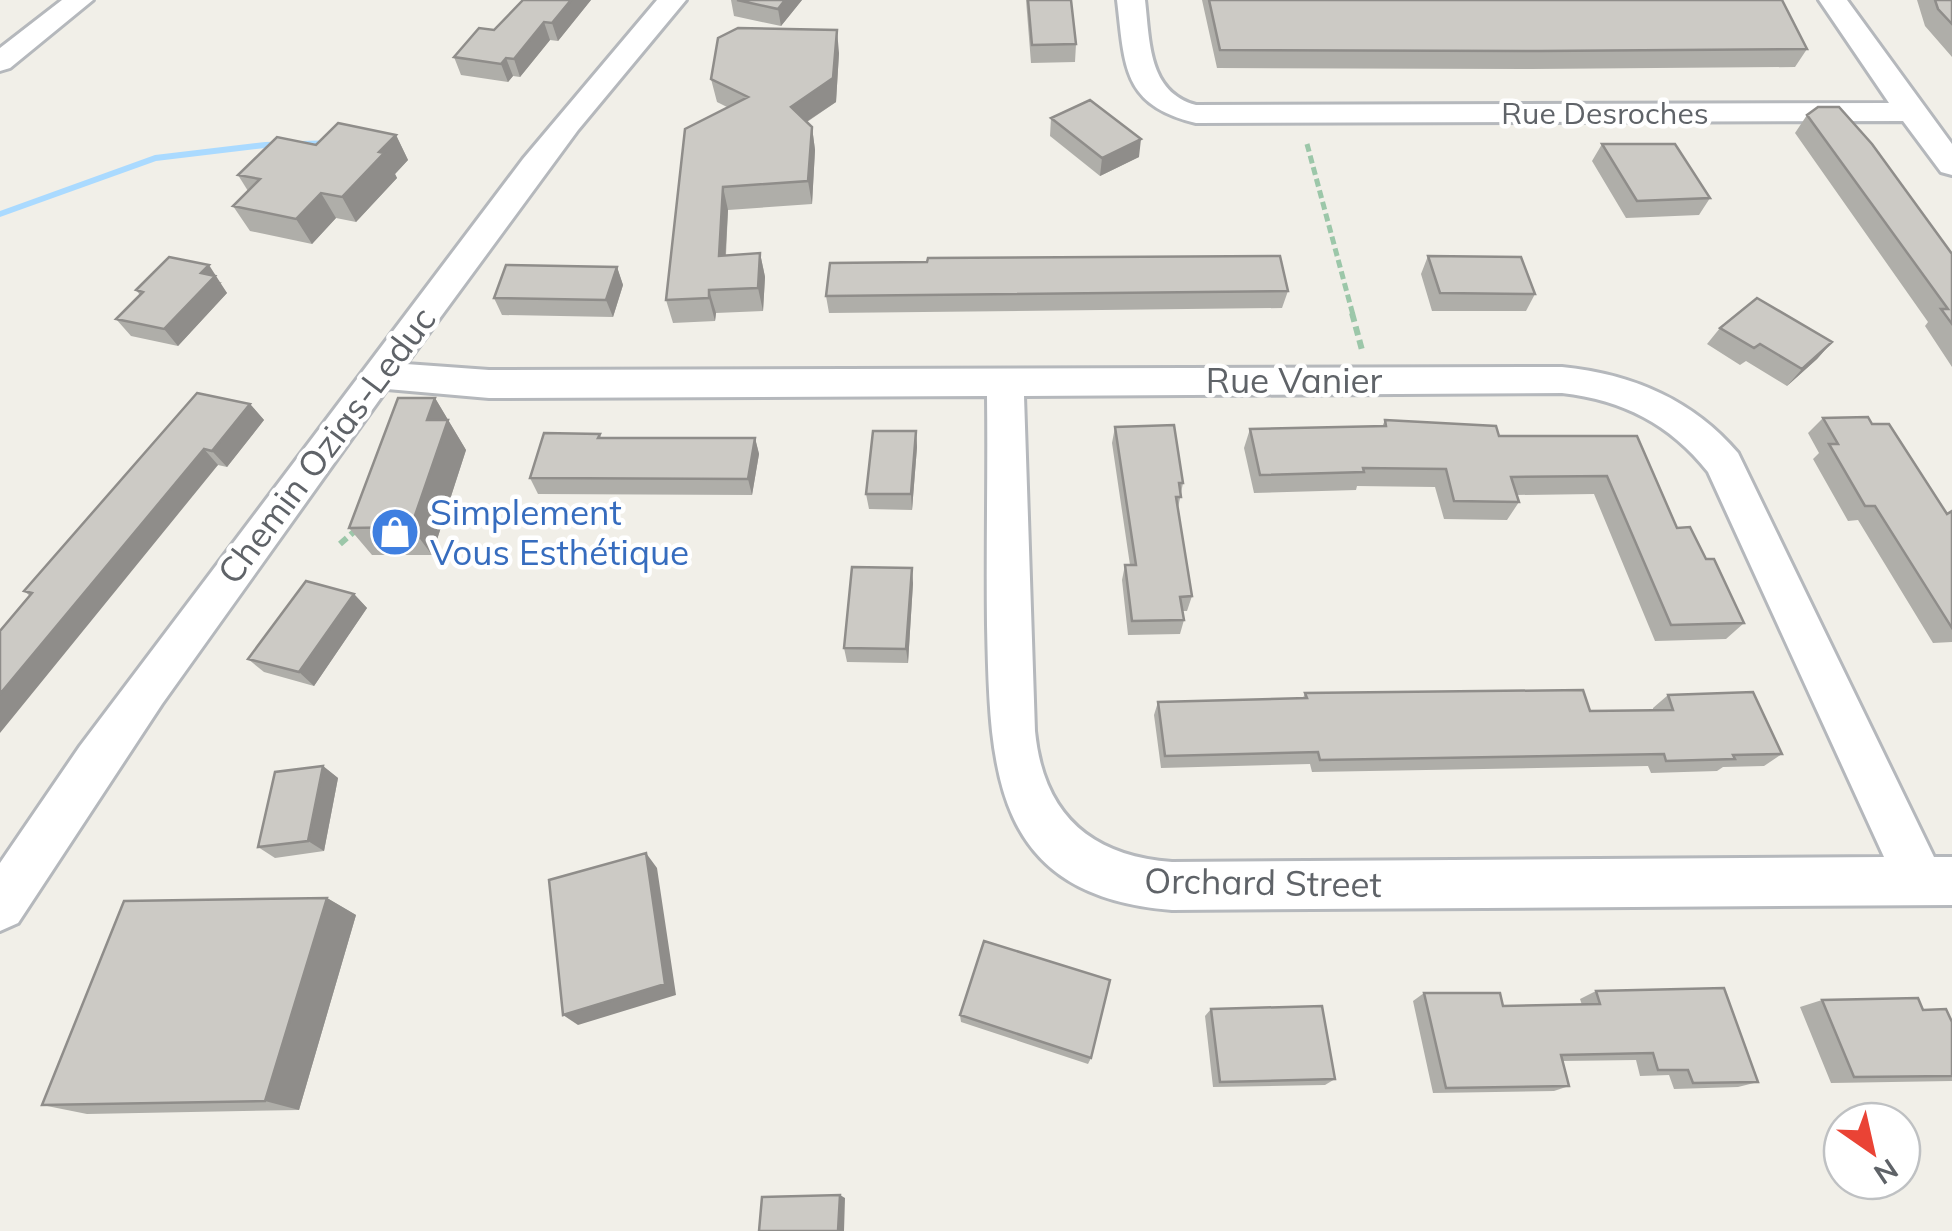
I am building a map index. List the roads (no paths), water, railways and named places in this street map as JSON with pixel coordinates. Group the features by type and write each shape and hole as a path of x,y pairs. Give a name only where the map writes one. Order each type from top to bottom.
{"street":[{"path":"0,62 79,0"},
{"name":"Chemin Ozias-Leduc","path":"0,906 126,716 377,375 596,88 672,0"},
{"name":"Rue Desroches","path":"1132,0 1144,80 1160,102 1196,114 1911,112"},
{"path":"1833,0 1850,31 1952,165"},
{"name":"Rue Vanier","path":"377,375 474,384 1370,380 1596,384 1662,408 1703,439 1731,477 1936,881"},
{"name":"Orchard Street","path":"1004,381 1009,658 1016,766 1028,800 1048,831 1095,868 1132,882 1172,886 1936,881"}],"waterway":[{"path":"0,214 155,158 265,145 337,143"}],"place":[{"name":"Simplement Vous Esthétique","path":"395,532"}]}
